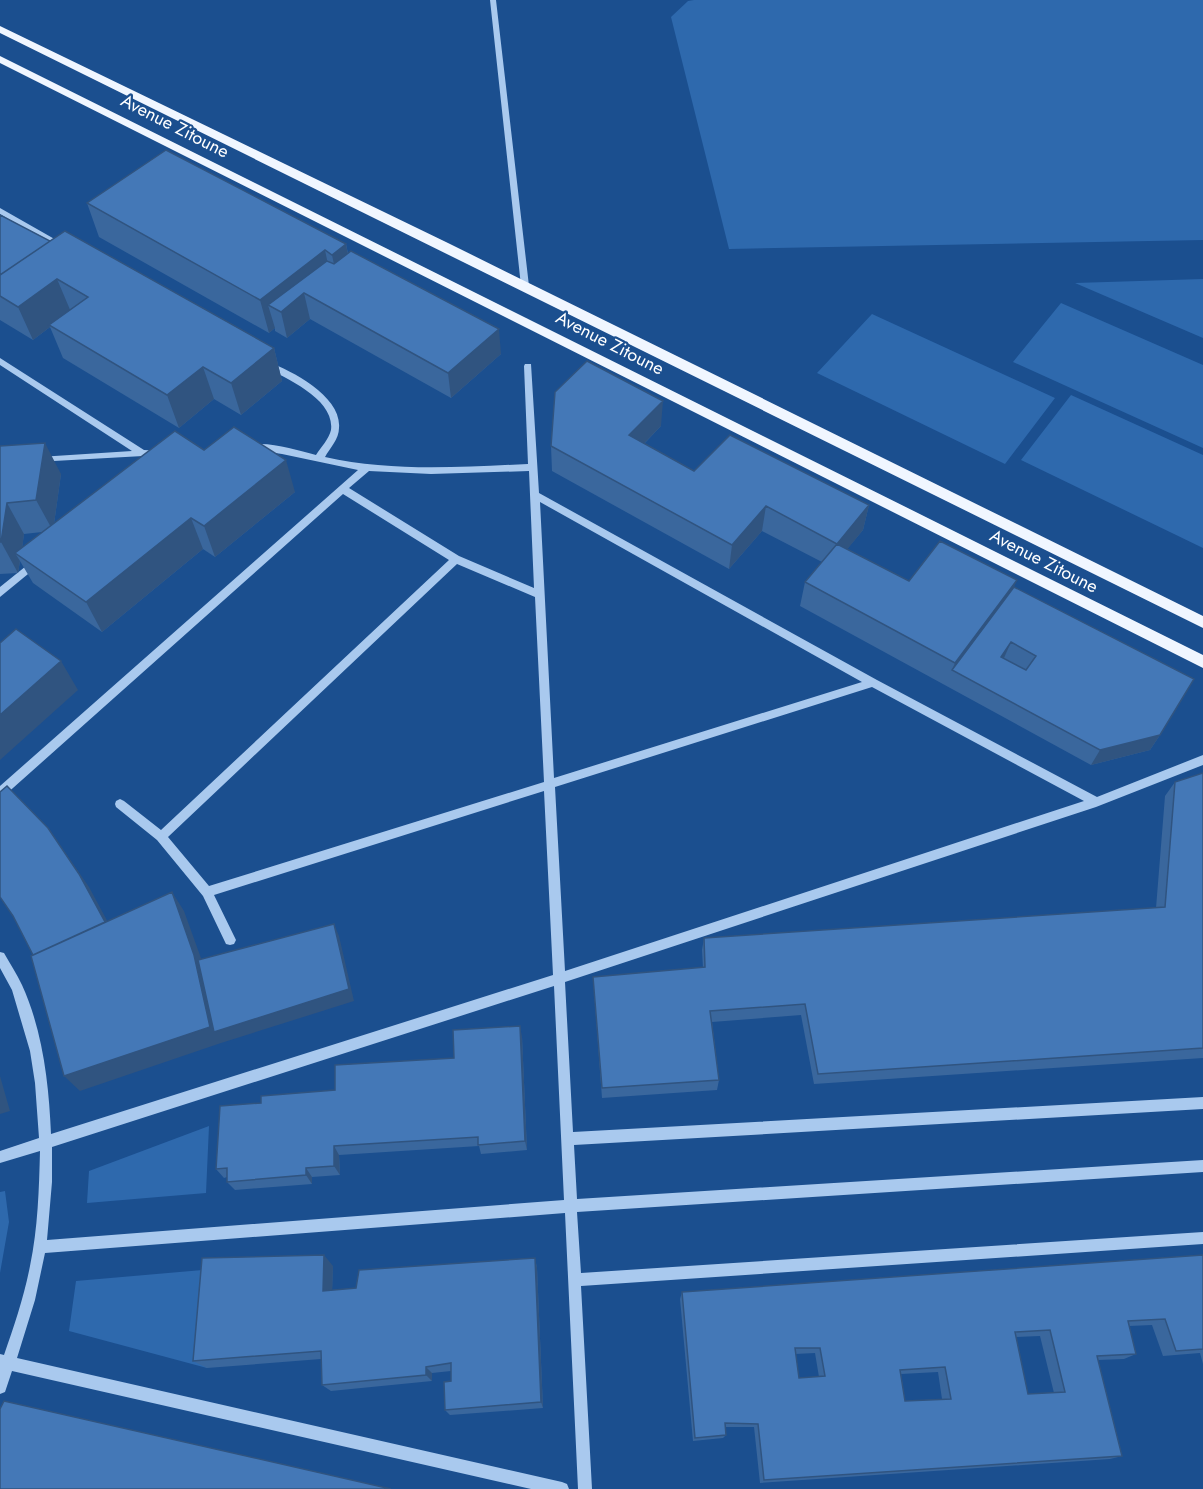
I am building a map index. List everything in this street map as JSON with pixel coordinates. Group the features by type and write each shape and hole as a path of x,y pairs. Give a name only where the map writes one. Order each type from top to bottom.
{"main road":[{"name":"Avenue Zitoune","path":"0,29 1203,621"},
{"name":"Avenue Zitoune","path":"0,59 1203,662"}],"street":[{"path":"493,0 525,286"},
{"path":"0,211 72,252"},
{"path":"257,359 313,390 328,404 336,419 335,431 319,458"},
{"path":"0,361 144,454"},
{"path":"528,366 585,1489"},
{"path":"241,448 277,448 366,468 441,471 533,467"},
{"path":"31,461 144,454 166,456 158,466"},
{"path":"0,793 366,468"},
{"path":"343,489 456,559 540,595"},
{"path":"535,495 873,683 1096,802"},
{"path":"0,593 48,551"},
{"path":"162,837 456,559"},
{"path":"207,892 873,683"},
{"path":"0,1157 560,978 1096,802 1203,760"},
{"path":"120,804 162,837 207,892 230,940"},
{"path":"0,957 17,987 33,1038 47,1141 40,1247 31,1289 4,1362 0,1387"},
{"path":"568,1139 1203,1103"},
{"path":"40,1247 571,1206 1203,1166"},
{"path":"575,1280 1203,1238"},
{"path":"4,1362 562,1489"}],"shaded area":[{"path":"1203,0 1203,240 729,249 671,17 688,1"},
{"path":"1203,279 1203,338 1075,283"},
{"path":"1061,303 1203,365 1203,448 1013,362"},
{"path":"872,314 1055,398 1005,464 817,373"},
{"path":"1071,395 1203,455 1203,548 1021,460"},
{"path":"209,1126 206,1193 87,1203 89,1171"},
{"path":"5,1191 9,1222 0,1273 0,1192"},
{"path":"214,1269 207,1368 69,1331 76,1281"}],"building":[{"path":"166,150 346,244 332,255 325,250 260,300 87,203"},
{"path":"0,215 50,241 0,275"},
{"path":"65,231 274,348 231,383 203,367 167,395 49,325 88,297 57,279 18,307 0,296 0,275"},
{"path":"351,251 499,329 448,373 304,293 281,312 268,305 327,261 334,264"},
{"path":"587,361 663,401 629,435 694,471 730,435 869,505 837,544 766,506 732,545 551,446 555,392"},
{"path":"234,427 286,460 204,526 191,518 86,602 15,553 175,431 204,450"},
{"path":"45,443 36,500 7,503 0,542 0,446"},
{"path":"940,541 1017,580 955,663 805,582 837,544 909,581"},
{"path":"1014,587 1194,679 1160,735 1100,750 952,670","holes":["1011,642 1036,656 1026,670 1001,657"]},
{"path":"16,629 61,661 0,715 0,643"},
{"path":"1203,773 1203,1048 818,1074 805,1004 710,1011 719,1080 602,1088 593,977 705,967 704,938 1165,907 1175,782"},
{"path":"7,786 48,828 79,874 105,922 33,955 13,916 0,897 0,792"},
{"path":"172,892 194,955 210,1027 64,1076 31,956"},
{"path":"334,924 349,989 214,1032 198,960"},
{"path":"520,1026 525,1141 478,1145 478,1137 334,1146 334,1166 306,1168 306,1175 227,1182 227,1168 216,1169 220,1106 261,1103 261,1096 335,1090 335,1065 454,1058 453,1030"},
{"path":"324,1255 323,1291 356,1288 359,1270 535,1258 541,1402 445,1410 444,1382 451,1381 451,1363 426,1367 426,1375 322,1385 321,1351 193,1361 202,1258"},
{"path":"1203,1255 1203,1349 1176,1351 1165,1319 1128,1321 1136,1354 1097,1356 1122,1456 764,1480 758,1424 725,1423 726,1435 695,1438 682,1292","holes":["1050,1330 1065,1392 1028,1394 1015,1332","795,1348 820,1348 825,1376 799,1378","945,1367 951,1399 905,1401 900,1370"]},
{"path":"4,1401 391,1489 0,1489 0,1409"}]}
